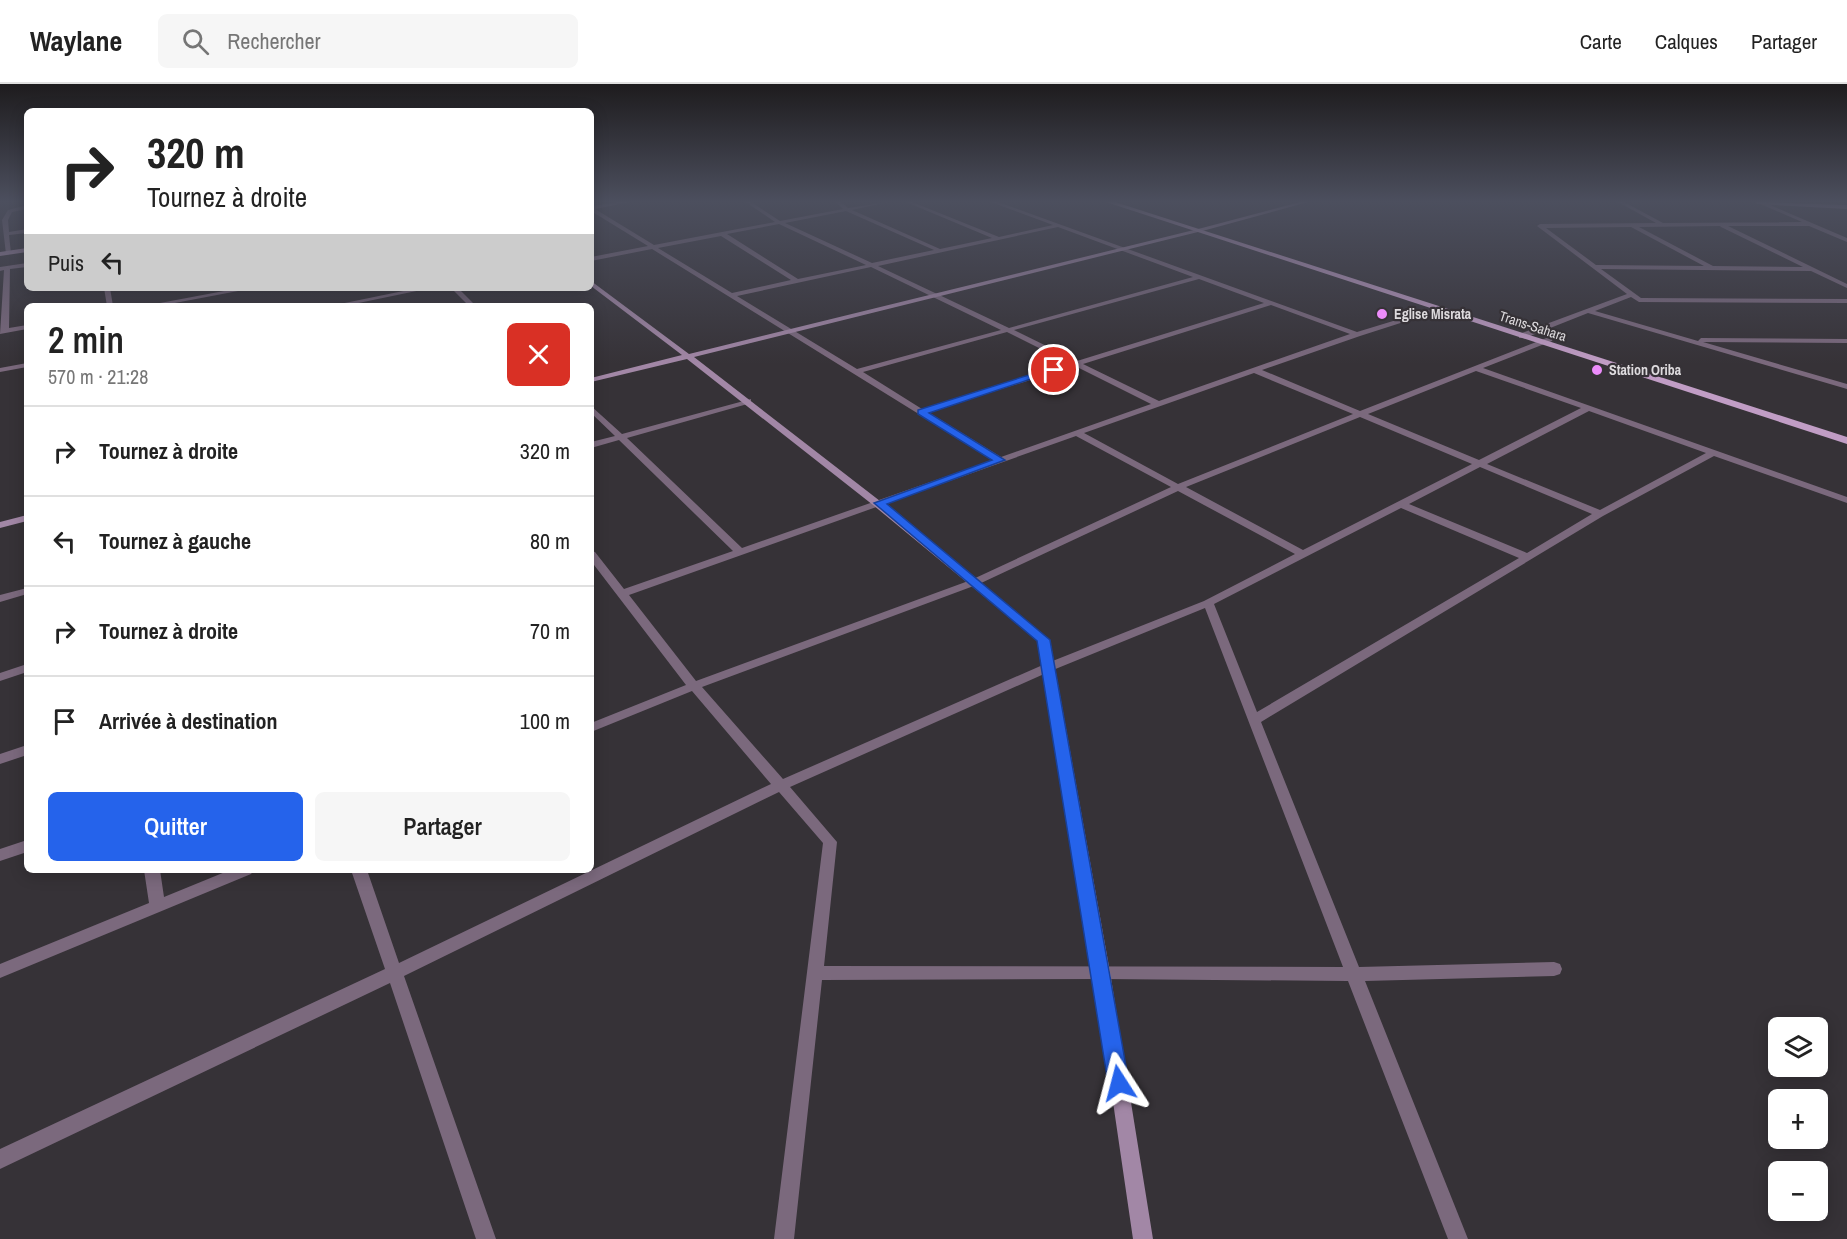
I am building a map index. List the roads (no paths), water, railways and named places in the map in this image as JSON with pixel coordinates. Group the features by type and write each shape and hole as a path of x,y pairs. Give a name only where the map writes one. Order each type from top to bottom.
{"main road":[{"name":"Trans-Sahara","path":"1281,256 1821,429 1847,435"},
{"name":"Trans-Sahara","path":"1396,293 1439,309 1526,334"},
{"name":"Trans-Sahara","path":"1821,429 1847,441"}],"street":[{"path":"668,256 788,332 1000,460"},
{"path":"757,256 797,281"},
{"path":"852,256 937,295 1158,404"},
{"path":"730,295 912,256"},
{"path":"594,379 1095,256"},
{"path":"1142,256 1357,334"},
{"path":"1581,256 1639,300 1847,301"},
{"path":"1690,256 1713,268"},
{"path":"1786,256 1847,286"},
{"path":"24,266 3,269 3,331 24,328"},
{"path":"1596,267 1813,269"},
{"path":"856,372 1199,277"},
{"path":"594,286 689,356 879,503 1044,640 1101,972 1143,1239"},
{"path":"164,303 234,291"},
{"path":"349,303 412,291"},
{"path":"457,291 470,303"},
{"path":"1526,334 1632,294"},
{"path":"921,412 1270,303"},
{"path":"622,594 1357,334 1439,309"},
{"path":"1589,311 1847,387"},
{"path":"1687,340 1847,341"},
{"path":"594,727 694,686 975,582 1178,487 1545,341"},
{"path":"0,370 24,366"},
{"path":"1476,368 1847,500"},
{"path":"1254,370 1600,514"},
{"path":"594,444 748,401"},
{"path":"0,1159 781,785 1049,667 1208,603 1588,408"},
{"path":"594,411 740,552"},
{"path":"1077,433 1303,555"},
{"path":"1254,720 1600,514 1713,453"},
{"path":"1401,504 1527,557"},
{"path":"0,525 24,519"},
{"path":"594,558 694,686 830,843 784,1239"},
{"path":"0,598 24,592"},
{"path":"1208,603 1458,1239"},
{"path":"0,676 24,669"},
{"path":"0,759 24,751"},
{"path":"0,855 24,847"},
{"path":"152,873 157,906"},
{"path":"0,971 239,873"},
{"path":"360,873 486,1239"},
{"path":"815,973 1354,974 1554,969"}],"place":[{"name":"Eglise Misrata","path":"1382,314"},
{"name":"Station Oriba","path":"1597,370"}]}
